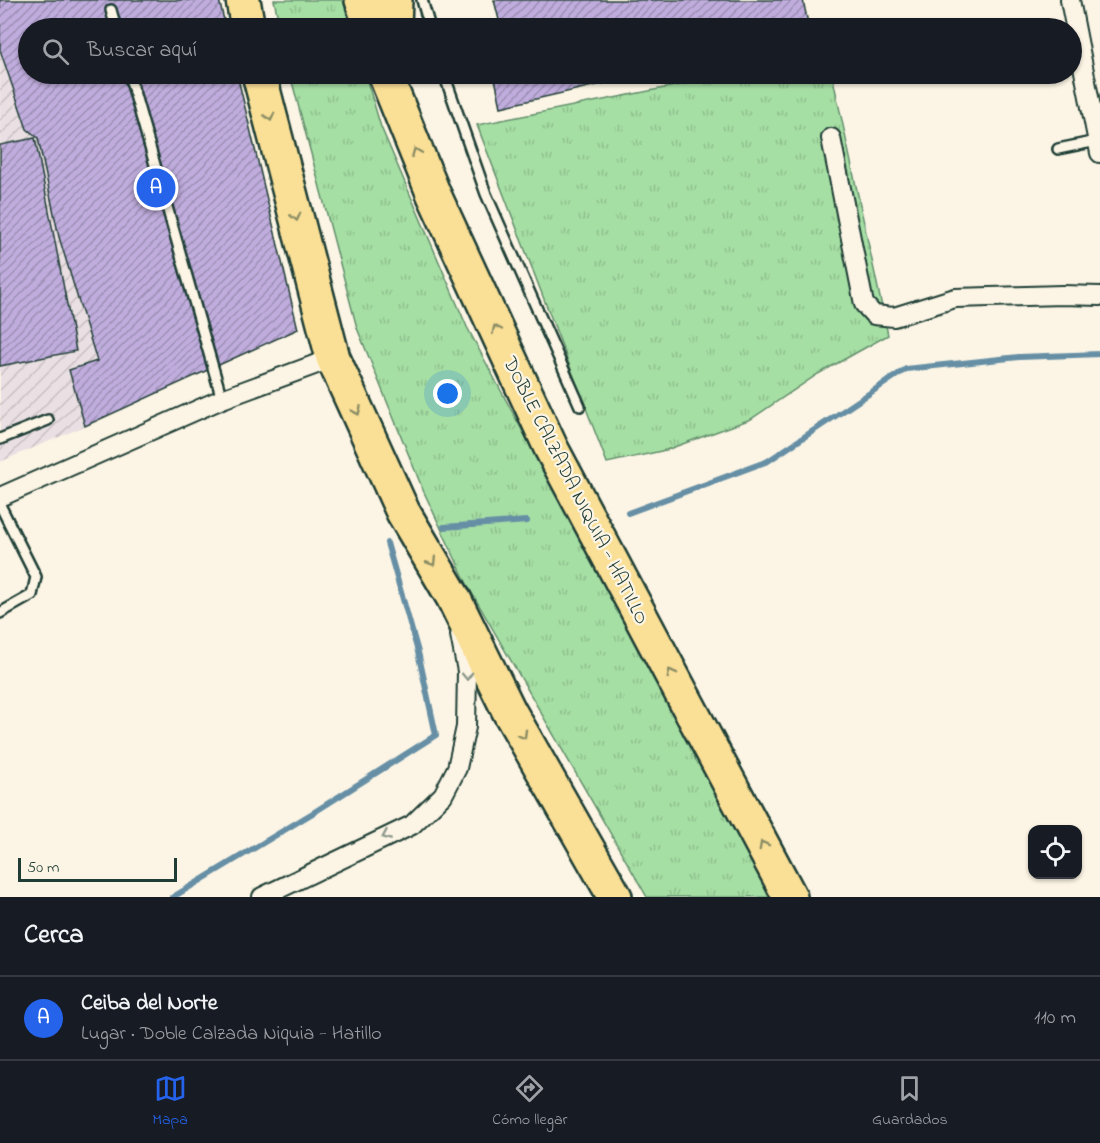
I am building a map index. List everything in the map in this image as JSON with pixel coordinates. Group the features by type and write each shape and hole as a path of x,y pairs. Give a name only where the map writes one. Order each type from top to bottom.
{"highway":[{"path":"243,0 246,18"},
{"path":"362,0 368,18"},
{"path":"394,18 395,0"},
{"path":"262,84 333,358 403,512 453,597 509,711 615,897"},
{"name":"DOBLE CALZADA NIQUIA - HATILLO","path":"391,84 434,195 551,448 790,897"}],"street":[{"path":"1070,0 1074,18"},
{"path":"1082,61 1099,147"},
{"path":"831,138 864,304 874,315 894,317 955,298 1100,296"},
{"path":"0,497 222,399 333,358"},
{"path":"262,897 412,825 443,795 457,768 466,727 467,671 453,597"}],"lane":[{"path":"422,0 427,18"},
{"path":"111,10 113,18"},
{"path":"132,84 222,399"},
{"path":"448,84 486,194 580,406"},
{"path":"1058,149 1099,147"},
{"path":"0,439 48,420"},
{"path":"0,505 36,577 32,595 0,613"}],"shaded area":[{"path":"0,50 27,129 38,138 97,361 69,370 85,426 0,462"}],"green space":[{"path":"274,0 343,0 348,18 278,18"},
{"path":"293,84 368,84 381,127 467,327 771,897 647,897 468,586 423,490 357,328"},
{"path":"684,84 834,84 888,335 818,374 751,419 666,450 607,463 477,125"}],"building":[{"path":"0,0 219,0 224,18 18,18 18,84 239,84 298,329 85,426 69,370 97,361 59,237 38,138 27,129 0,50"},
{"path":"494,0 803,0 807,18 498,18"},
{"path":"496,84 601,84 501,107"},
{"path":"35,138 76,351 0,366 0,145"}],"waterway":[{"path":"628,513 768,461 906,369 1019,357 1100,354"},
{"path":"444,527 527,521"},
{"path":"173,897 436,735 418,652 387,543"}],"place":[{"name":"Ceiba del Norte","path":"156,188"}]}
